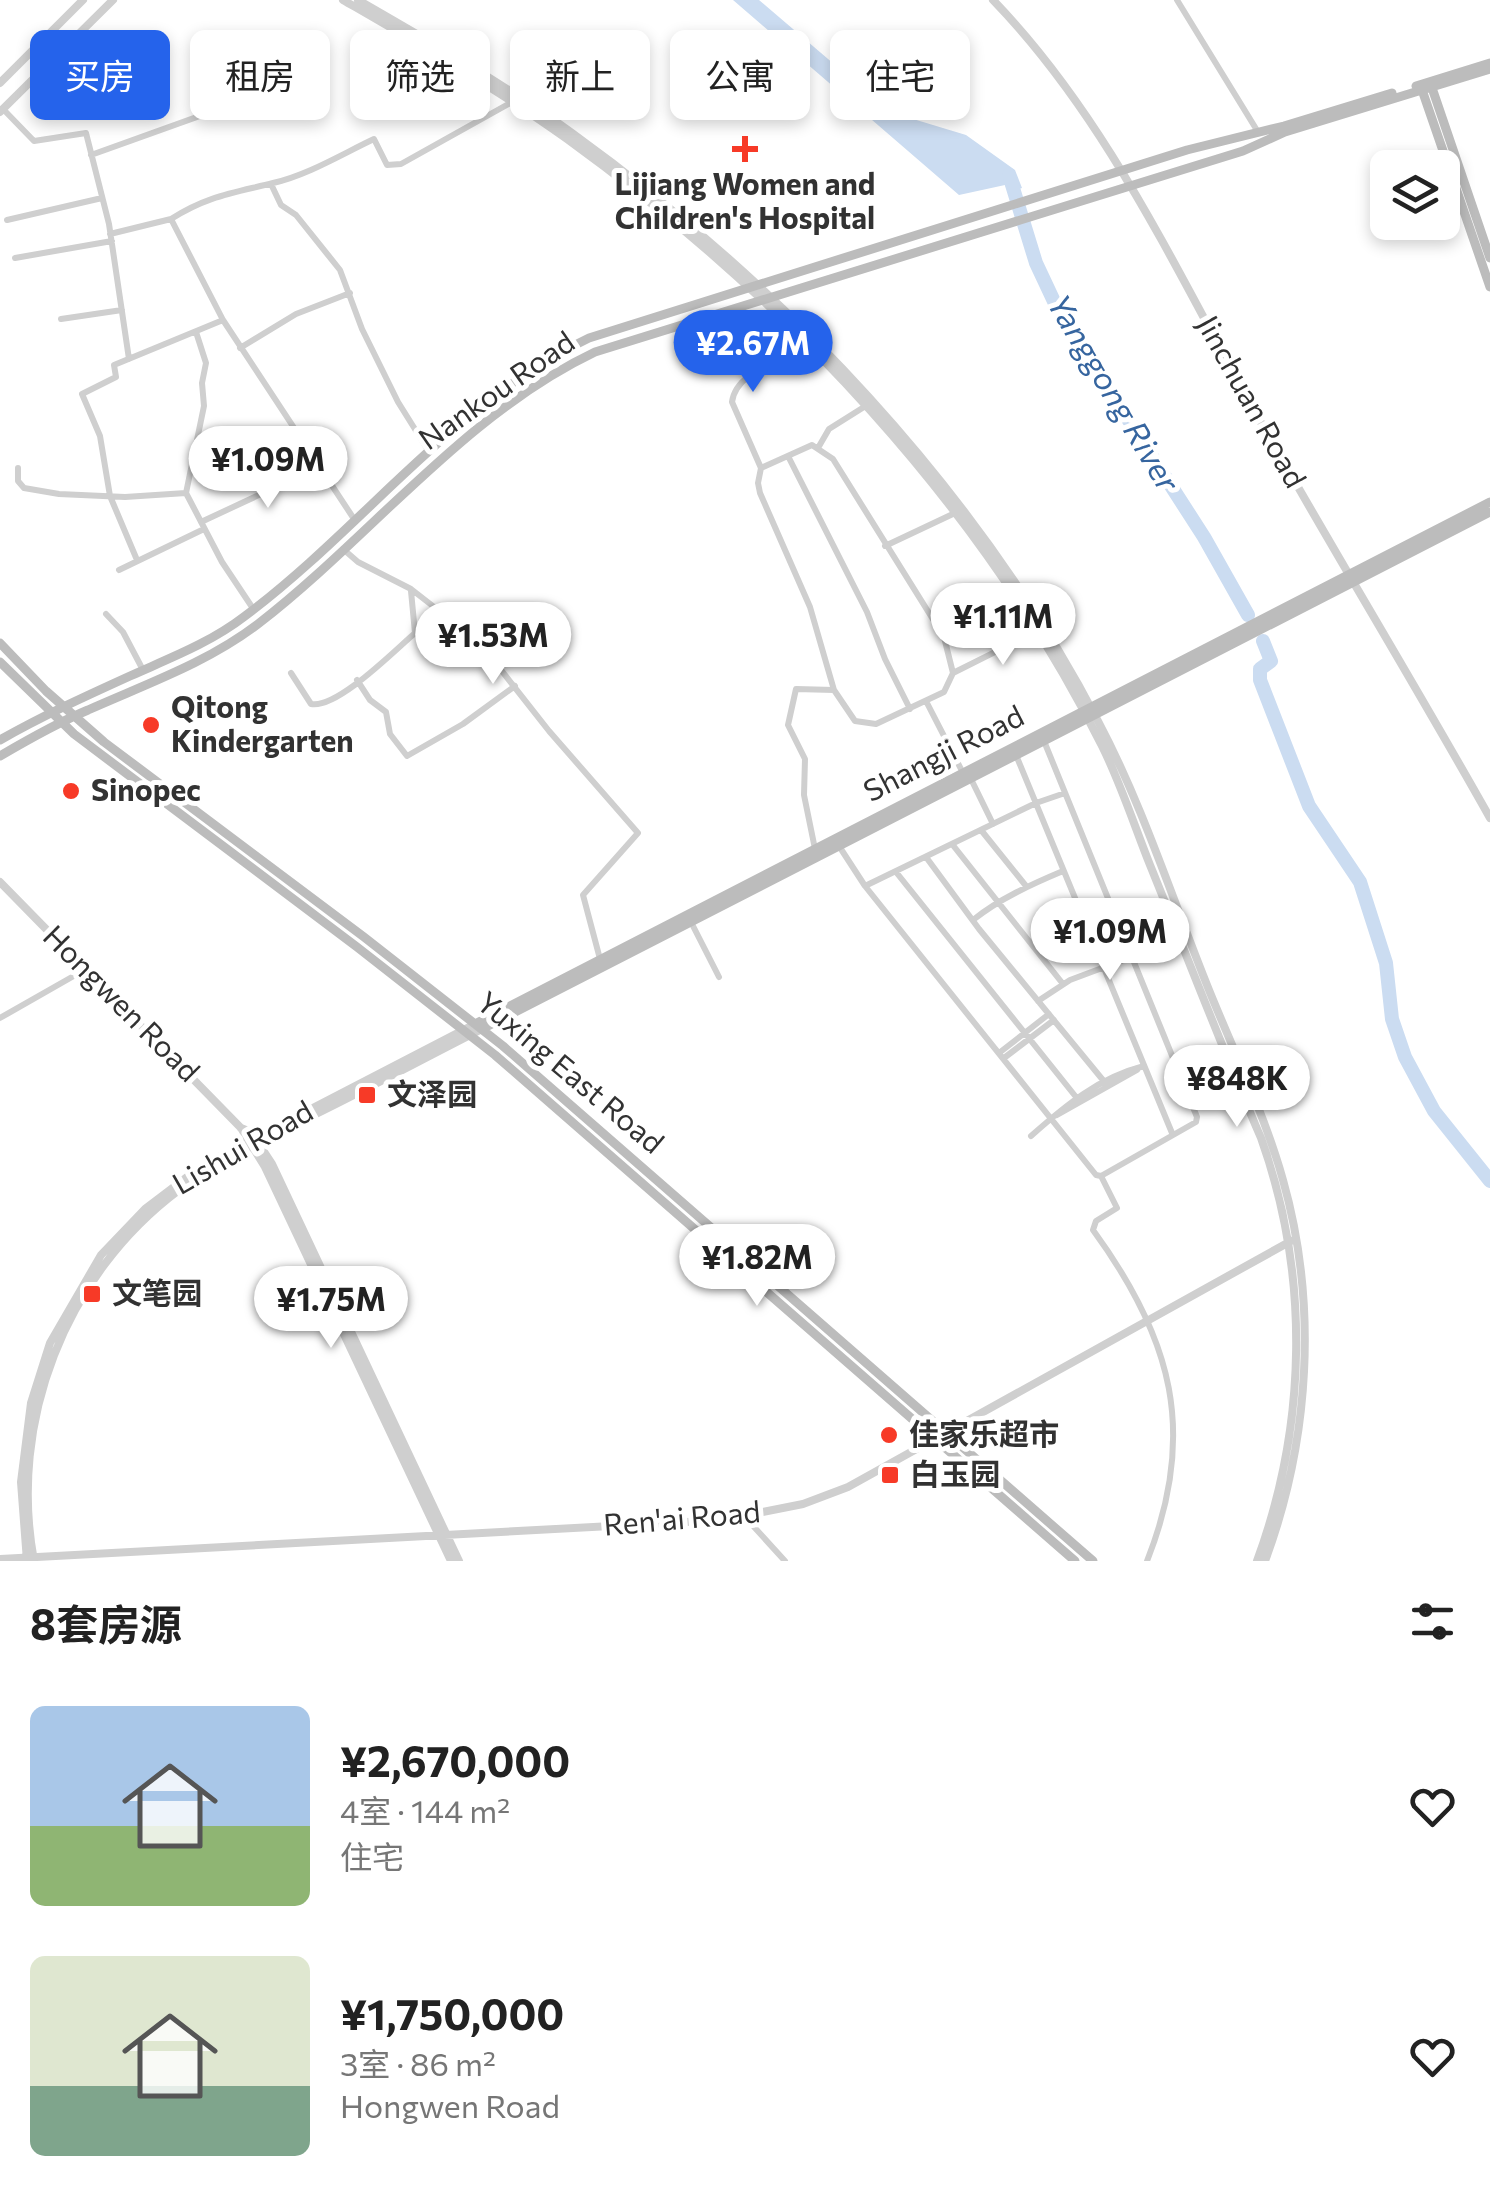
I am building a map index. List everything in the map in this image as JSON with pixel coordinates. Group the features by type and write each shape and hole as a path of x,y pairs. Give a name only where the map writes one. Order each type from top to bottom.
{"main road":[{"name":"Nankou Road","path":"0,756 60,722 229,644 274,610 425,472 568,366 608,346 1242,150 1490,66"},
{"name":"Nankou Road","path":"0,740 62,706 209,640 254,610 428,450 533,370 575,344 617,327 1121,170 1426,86"},
{"path":"1426,86 1490,258"},
{"path":"1426,86 1490,287"},
{"name":"Shangji Road","path":"478,1026 815,849 1089,714 1490,502"},
{"name":"Shangji Road","path":"1351,578 1490,512"},
{"name":"Yuxing East Road","path":"0,643 73,716 478,1026 1093,1561"},
{"name":"Yuxing East Road","path":"0,662 60,722 466,1032 1075,1561"},
{"name":"Shangji Road","path":"478,1026 691,922 967,776 1044,742 1089,714"}],"street":[{"path":"0,83 84,0"},
{"path":"113,0 1,111 34,140 86,133 111,238 129,359"},
{"path":"343,0 510,101"},
{"path":"358,0 492,79 572,133 659,201 839,367 943,485 1028,602 1089,714"},
{"name":"Jinchuan Road","path":"994,0 1060,77 1121,170 1490,818"},
{"path":"1177,0 1258,132"},
{"path":"16,258 111,238 170,219 216,195 272,184 374,140 387,165 400,164 510,103"},
{"path":"91,155 190,120"},
{"path":"537,120 611,173 751,286"},
{"path":"272,184 281,206 296,215 340,270 362,330 398,402 428,450"},
{"path":"7,220 102,198"},
{"path":"170,219 239,348 354,519"},
{"path":"239,348 296,314 350,293"},
{"path":"764,298 955,513 1112,747 1268,1135 1283,1180 1304,1318 1302,1398 1288,1486 1266,1561"},
{"path":"61,319 122,310"},
{"path":"137,560 110,496 100,436 82,394 116,377 114,365 223,320"},
{"path":"196,332 206,364 202,384 204,406 186,493 254,610"},
{"path":"762,468 812,445 833,459 944,637 952,673 947,688 876,724 855,722 834,690 810,607 760,493 762,468 732,402 742,380 806,345"},
{"path":"818,448 829,429 864,407"},
{"path":"788,456 867,612 910,708"},
{"path":"120,570 319,466"},
{"path":"18,468 18,480 24,488 59,494 186,493"},
{"path":"886,546 955,513"},
{"path":"343,549 358,562 411,589 479,642 549,731 638,832 583,895 600,959"},
{"path":"291,673 311,704 328,702 415,633 411,589"},
{"path":"106,614 123,632 143,670"},
{"path":"952,673 1037,631"},
{"path":"358,680 370,700 386,712 390,734 407,756 463,724 514,686"},
{"path":"815,849 804,796 805,759 790,733 788,719 796,690 834,690"},
{"path":"926,701 993,824"},
{"path":"1044,742 1197,1117 1196,1122 1101,1176"},
{"path":"1016,755 1172,1133"},
{"path":"866,886 1036,803 1065,793"},
{"path":"981,830 1026,886"},
{"path":"952,844 1063,984"},
{"path":"839,846 866,886 1096,1175 1101,1176 1117,1208 1096,1221 1094,1230 1126,1274 1149,1321 1166,1372 1173,1439 1168,1490 1146,1561"},
{"path":"926,857 1105,1083"},
{"path":"973,920 1026,886 1063,871"},
{"path":"896,872 1076,1097"},
{"name":"Hongwen Road","path":"0,882 254,1142 442,1534 459,1561"},
{"path":"691,922 720,978"},
{"path":"1038,1001 1063,984 1168,944"},
{"path":"0,1018 86,969"},
{"path":"1001,1056 1051,1017"},
{"name":"Lishui Road","path":"30,1559 21,1500 26,1433 36,1383 60,1322 101,1256 137,1216 188,1175 478,1026"},
{"path":"1031,1136 1076,1097 1144,1066"},
{"path":"1051,1118 1105,1083"},
{"path":"1257,1561 1281,1484 1294,1397 1292,1240"},
{"name":"Ren'ai Road","path":"0,1559 744,1517 804,1504 836,1492 936,1439 1292,1240"},
{"path":"744,1517 785,1561"},
{"name":"Hongwen Road","path":"442,1534 451,1561"}],"water":[{"path":"733,0 759,0 794,30 768,30"},
{"path":"810,44 830,61 830,84 810,66"},
{"path":"872,120 916,120 966,135 1015,170 1022,188 1008,192 1005,185 959,195"}],"waterway":[{"name":"Yanggong River","path":"1009,175 1036,263 1059,312 1204,537 1248,615"},
{"name":"Yanggong River","path":"1263,641 1271,661 1260,669 1260,680 1309,806 1360,882 1386,963 1392,1019 1405,1057 1434,1111 1490,1181"}],"place":[{"name":"Lijiang Women and Children's Hospital","path":"745,149"},
{"name":"Qitong Kindergarten","path":"151,725"},
{"name":"Sinopec","path":"71,791"},
{"name":"文泽园","path":"367,1095"},
{"name":"文笔园","path":"92,1294"},
{"name":"佳家乐超市","path":"889,1435"},
{"name":"白玉园","path":"890,1475"}]}
